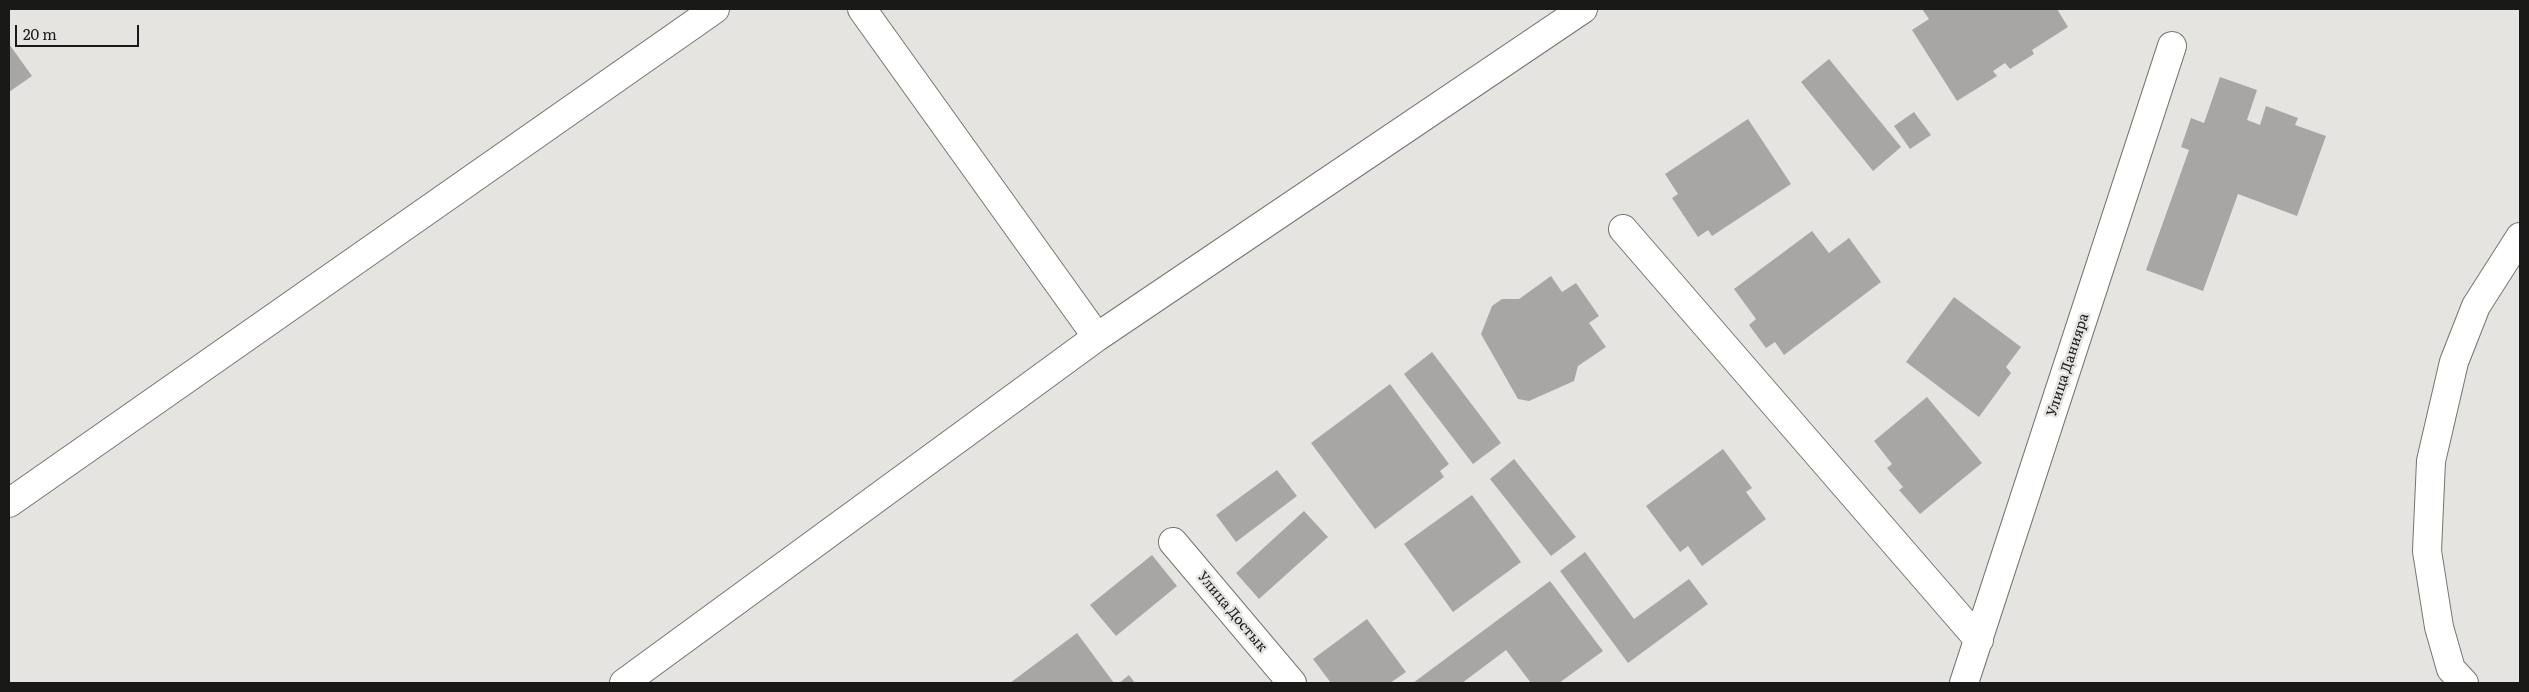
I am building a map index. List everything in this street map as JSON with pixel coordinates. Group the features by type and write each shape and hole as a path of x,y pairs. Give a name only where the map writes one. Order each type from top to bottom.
{"street":[{"path":"9,503 714,9"},
{"path":"862,9 1097,337"},
{"path":"624,683 1097,337 1583,9"},
{"name":"Улица Данияра","path":"1964,683 2172,46"},
{"path":"1623,229 1979,640"},
{"path":"2464,683 2451,669 2439,627 2427,551 2431,461 2454,362 2476,306 2520,237"},
{"name":"Улица Достык","path":"1173,542 1292,683"}],"building":[{"path":"1922,9 2057,9 2068,27 2032,50 2034,54 2010,69 2005,63 1993,71 1997,76 1957,101 1912,30 1929,19"},
{"path":"9,44 32,76 9,92"},
{"path":"1829,59 1901,147 1873,171 1801,82"},
{"path":"2220,77 2257,90 2247,120 2260,125 2266,106 2298,118 2295,125 2326,136 2297,216 2238,194 2203,291 2146,270 2189,150 2181,147 2191,118 2204,123"},
{"path":"1914,112 1931,135 1910,149 1894,126"},
{"path":"1748,119 1791,184 1712,236 1708,230 1698,237 1672,198 1678,194 1665,174"},
{"path":"1812,231 1829,253 1849,238 1881,282 1784,355 1775,342 1766,348 1749,325 1756,319 1734,289"},
{"path":"1551,276 1562,292 1576,283 1599,316 1589,323 1606,347 1578,366 1574,381 1529,401 1518,399 1481,334 1492,306 1502,299 1519,299"},
{"path":"1954,297 2021,347 2006,367 2011,373 1979,417 1906,362"},
{"path":"1432,352 1501,443 1473,464 1404,374"},
{"path":"1390,384 1449,464 1440,471 1444,477 1375,529 1311,443"},
{"path":"1927,397 1982,463 1920,514 1899,490 1903,487 1887,468 1892,464 1874,441"},
{"path":"1723,449 1752,488 1746,492 1766,519 1702,566 1688,546 1680,552 1646,506"},
{"path":"1514,459 1576,537 1551,556 1490,479"},
{"path":"1277,470 1297,496 1236,542 1216,515"},
{"path":"1472,495 1521,562 1453,612 1404,544"},
{"path":"1304,511 1328,537 1259,599 1236,573"},
{"path":"1585,552 1634,619 1689,579 1708,604 1628,663 1560,571"},
{"path":"1152,555 1177,586 1116,636 1090,605"},
{"path":"1550,581 1603,651 1559,683 1531,683 1506,650 1462,683 1413,683"},
{"path":"1367,619 1406,672 1390,683 1331,683 1313,659"},
{"path":"1077,633 1114,683 1010,683"},
{"path":"1129,675 1135,683 1119,683"}]}
